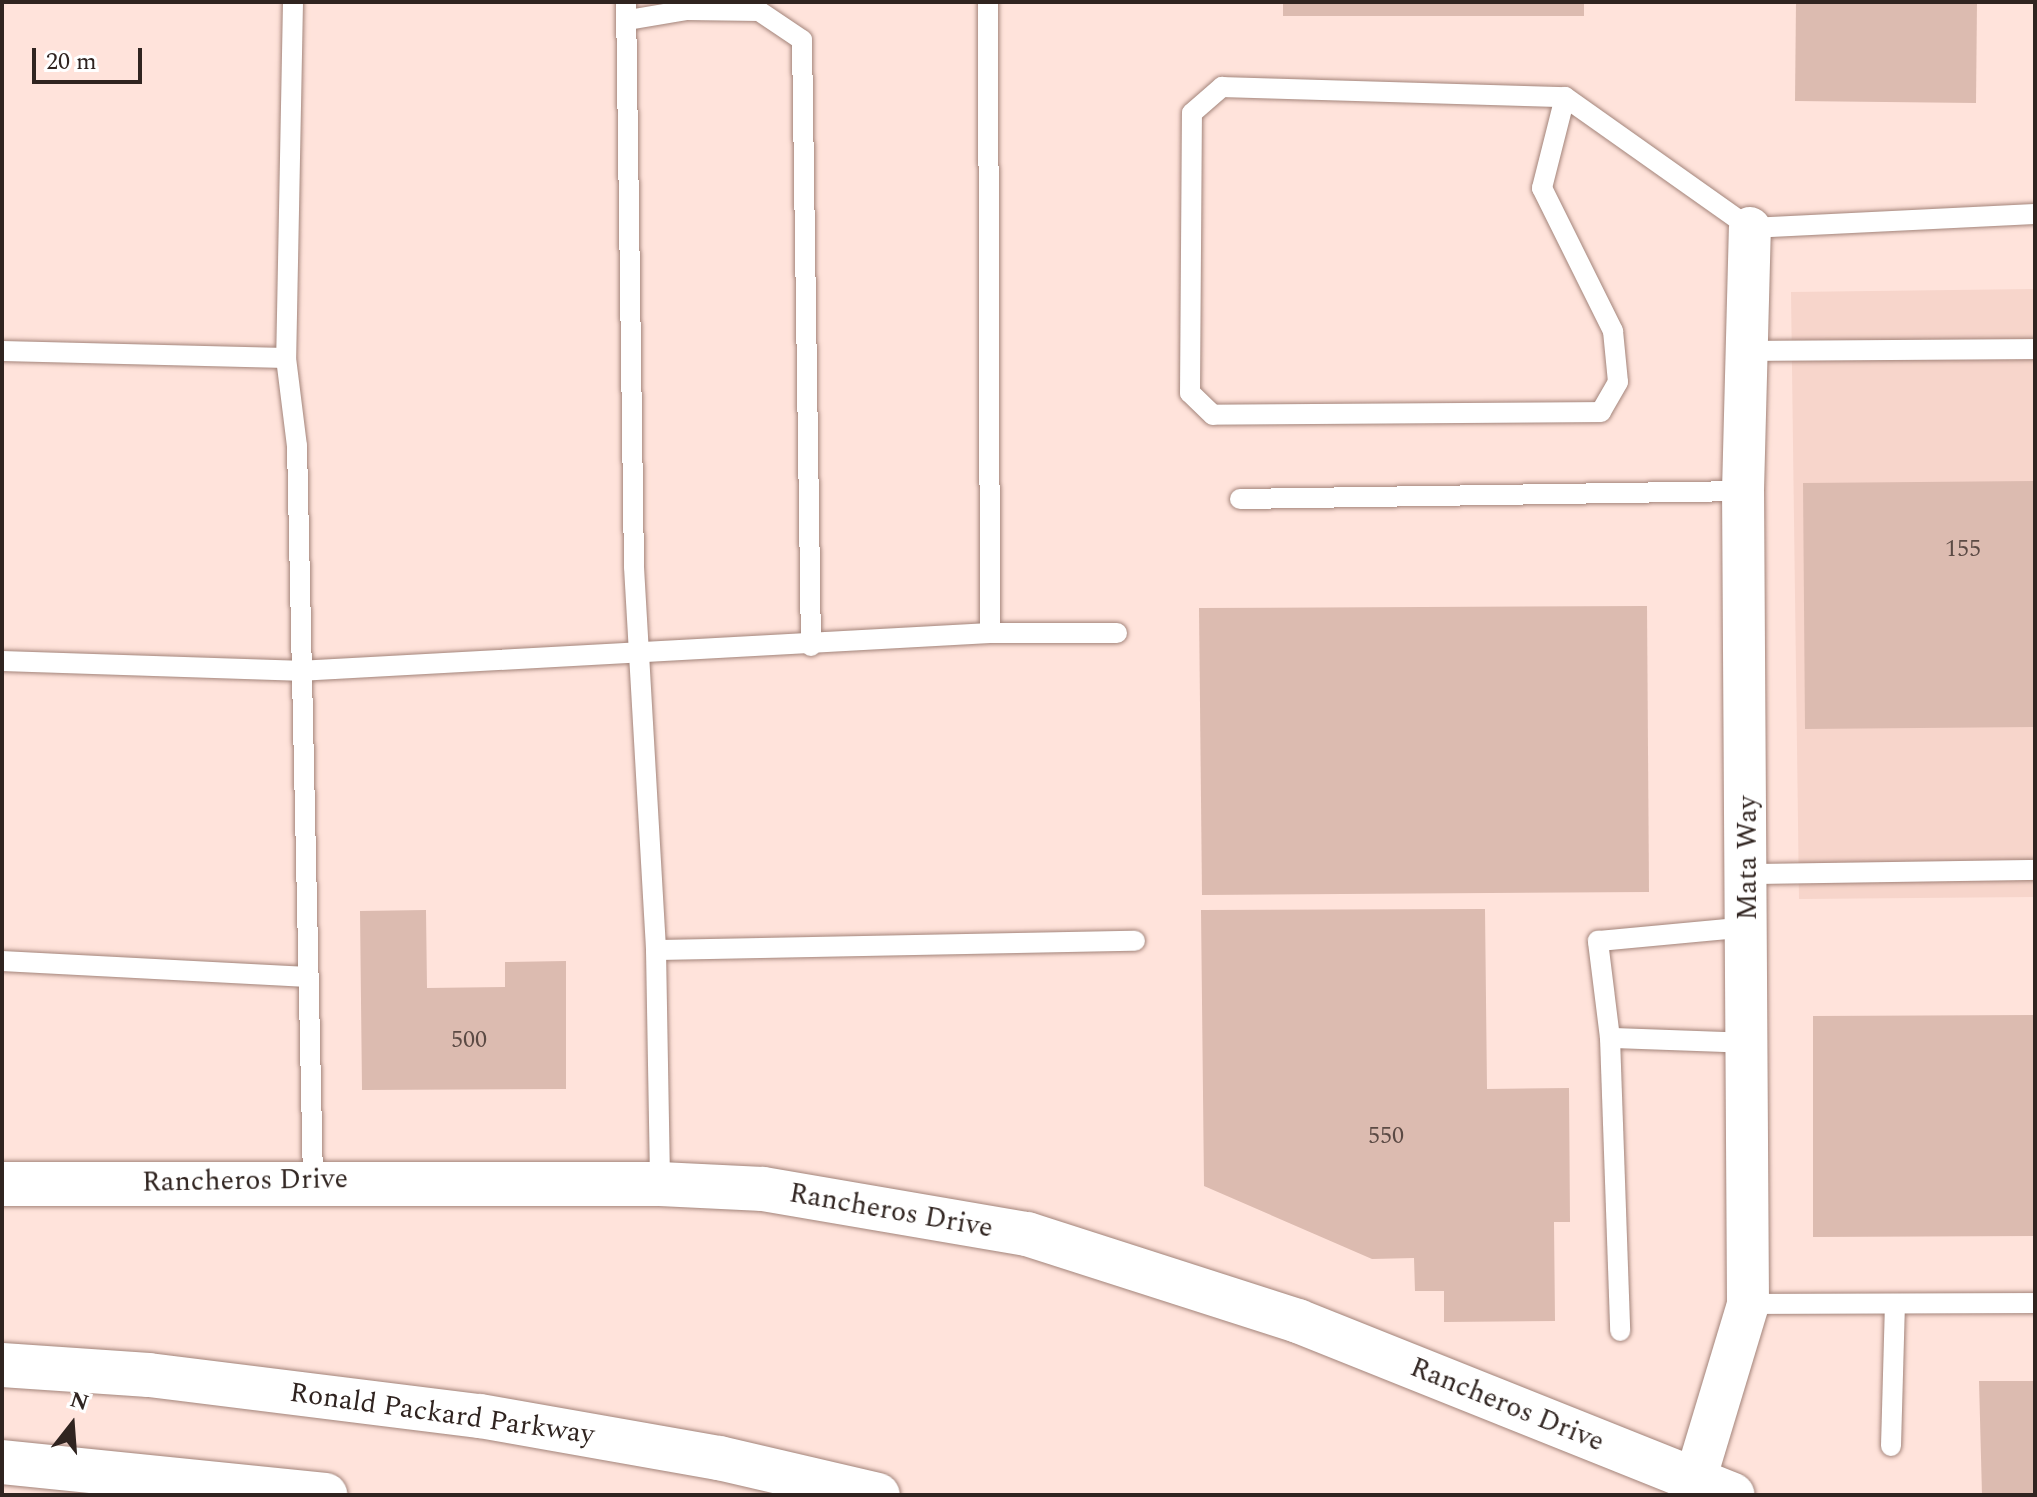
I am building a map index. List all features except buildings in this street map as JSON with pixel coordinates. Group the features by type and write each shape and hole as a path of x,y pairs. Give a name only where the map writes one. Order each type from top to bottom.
{"main road":[{"name":"Rancheros Drive","path":"2,1184 313,1180 660,1184 763,1189 1027,1234 1298,1321 1713,1488"},
{"name":"Ronald Packard Parkway","path":"2,1365 149,1375 480,1416 719,1458 878,1495"},
{"path":"2,1462 325,1495"}],"street":[{"name":"Mata Way","path":"1713,1488 1748,1304 1749,874 1743,491 1750,228"}],"lane":[{"path":"293,2 286,358 297,446 298,671 313,1180"},
{"path":"988,2 990,633"},
{"path":"660,1184 656,950 642,649 634,567 627,11 759,11 802,40 811,646"},
{"path":"1565,97 1542,188 1613,331 1618,382 1601,412 1213,415 1190,393 1192,113 1222,87 1565,97 1750,228 2035,214"},
{"path":"1749,351 2035,349"},
{"path":"2,351 286,358"},
{"path":"1240,499 1743,491"},
{"path":"2,661 298,671 642,649 811,646 990,633 1117,633"},
{"path":"1749,874 2035,870"},
{"path":"1620,1331 1610,1038 1598,941 1749,927"},
{"path":"656,950 1135,941"},
{"path":"2,961 308,977"},
{"path":"1610,1038 1749,1043"},
{"path":"1748,1304 2035,1303"},
{"path":"1891,1446 1895,1304"}],"shaded area":[{"path":"2035,289 2035,897 1799,899 1791,292"}]}
